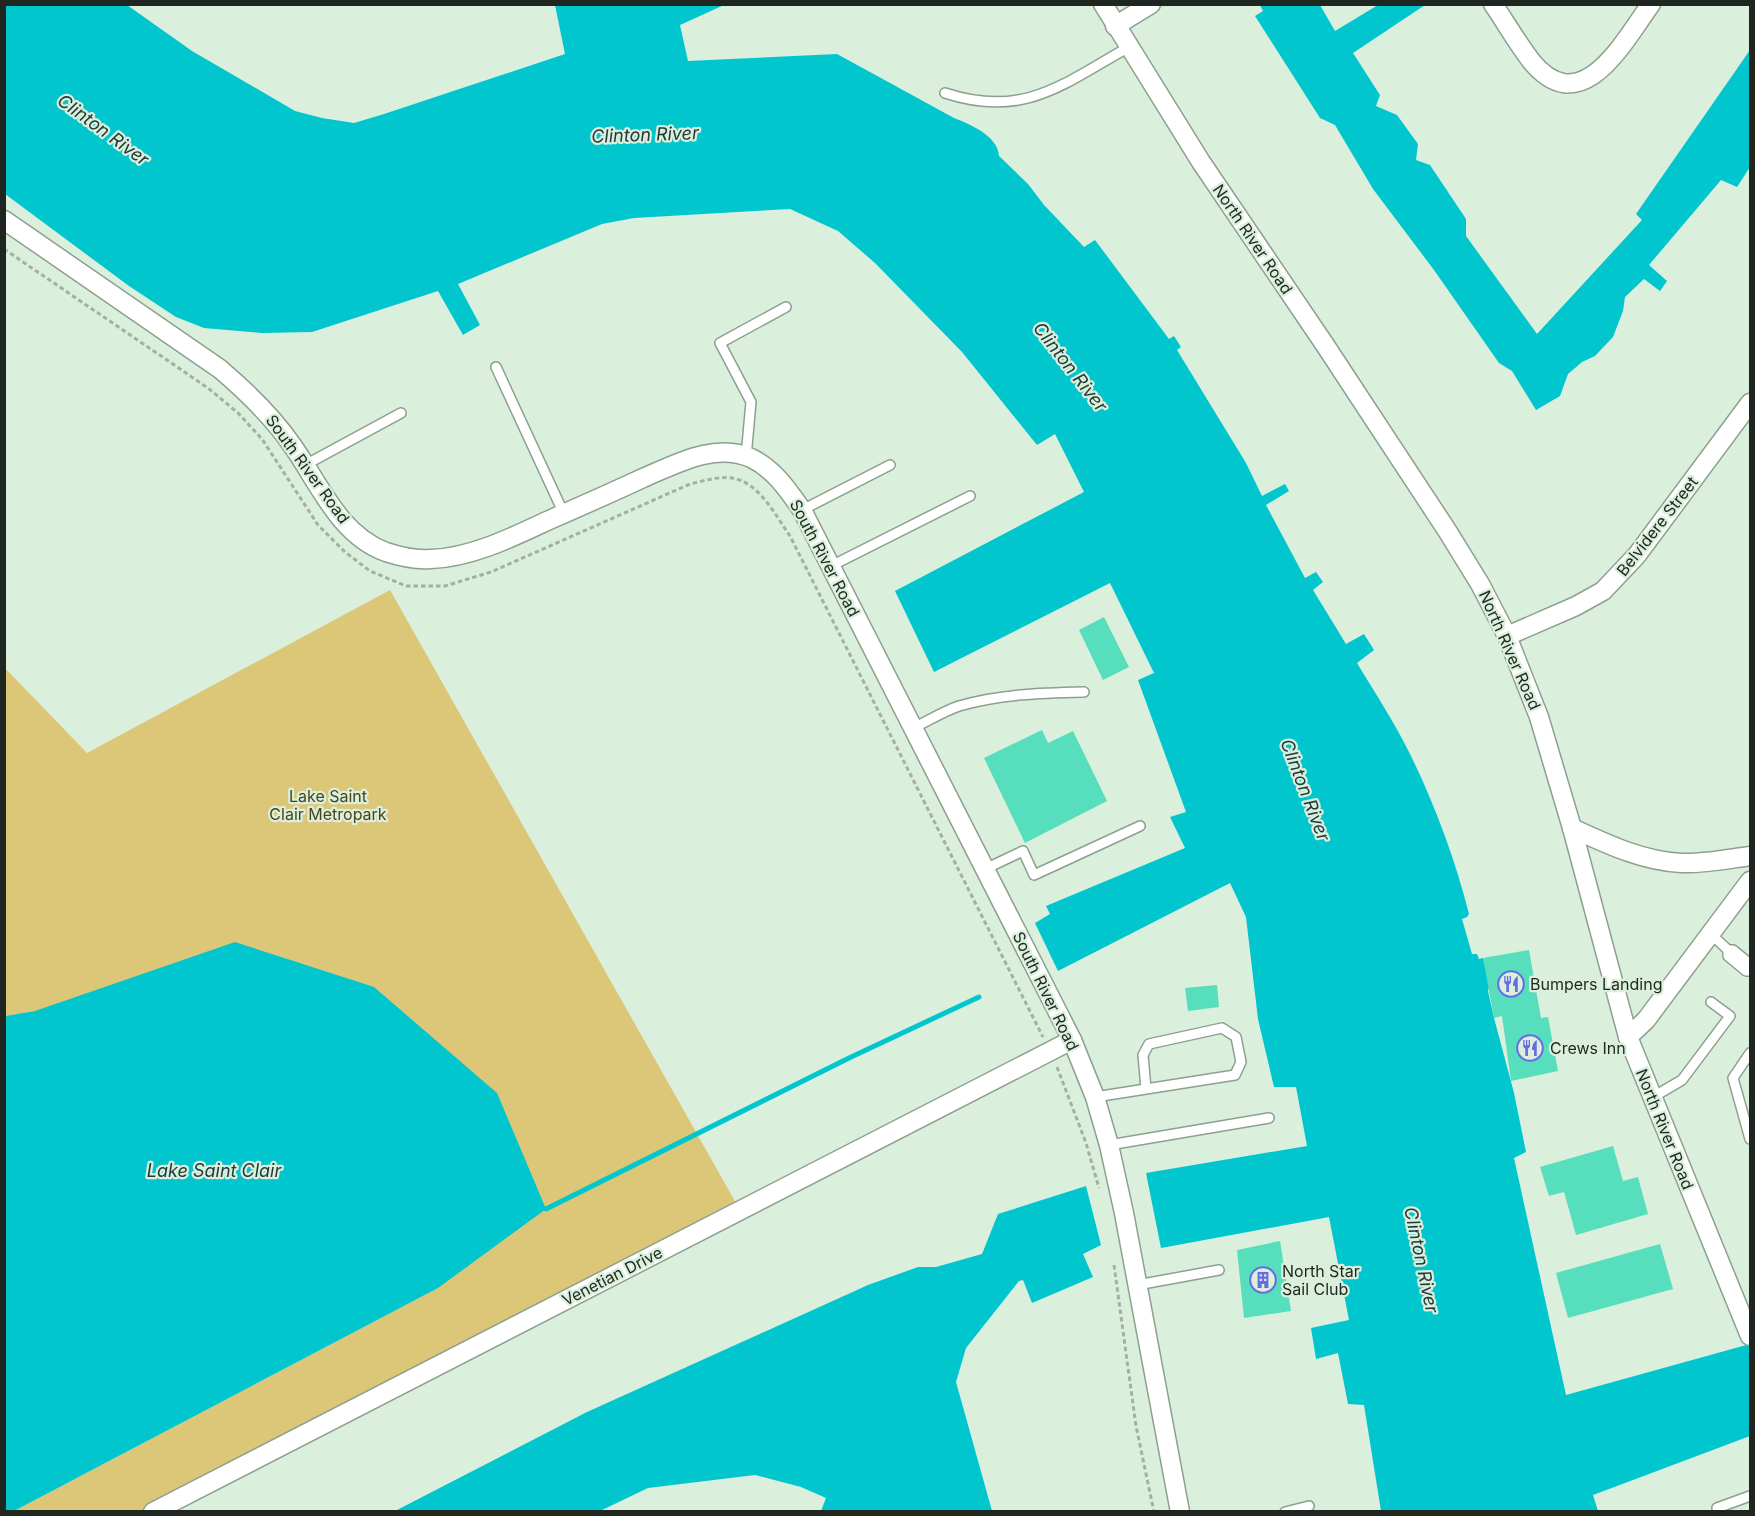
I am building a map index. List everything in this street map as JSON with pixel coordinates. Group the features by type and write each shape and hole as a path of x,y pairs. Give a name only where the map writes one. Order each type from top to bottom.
{"street":[{"name":"North River Road","path":"1102,4 1201,162 1448,532 1480,584 1507,636 1539,717 1572,828 1628,1037 1749,1333"},
{"path":"1115,26 1151,4"},
{"path":"1493,4 1533,63 1549,77 1568,85 1587,80 1602,70 1651,4"},
{"name":"South River Road","path":"4,220 220,369 249,394 292,445 332,506 352,530 369,544 385,552 405,557 432,559 466,553 512,537 684,460 718,452 746,457 762,465 782,481 802,510 1072,1040 1095,1097 1109,1145 1180,1512"},
{"name":"Belvidere Street","path":"1507,636 1576,606 1603,591 1637,555 1750,403"},
{"path":"1572,828 1628,853 1661,860 1682,863 1750,856"},
{"path":"1628,1037 1646,1020 1750,881"},
{"name":"Venetian Drive","path":"153,1512 1072,1040"}],"lane":[{"path":"945,93 965,100 984,103 1006,103 1030,99 1053,90 1129,47"},
{"path":"746,457 751,402 720,343 786,307"},
{"path":"496,367 564,514"},
{"path":"305,465 401,413"},
{"path":"802,510 890,465"},
{"path":"831,566 970,496"},
{"path":"913,728 958,707 1005,696 1084,692"},
{"path":"985,869 1023,851 1034,875 1140,826"},
{"path":"1711,934 1728,950 1733,950 1750,964"},
{"path":"1728,950 1728,956 1746,971 1750,971"},
{"path":"1653,1097 1682,1080 1730,1016 1711,1002"},
{"path":"1095,1097 1235,1076 1241,1062 1236,1037 1222,1028 1149,1044 1143,1055 1146,1089"},
{"path":"1750,1053 1733,1078 1750,1139"},
{"path":"1109,1145 1269,1118"},
{"path":"1137,1285 1219,1270"},
{"path":"1717,1508 1750,1496"},
{"path":"1285,1512 1310,1506"}],"path":[{"path":"4,249 208,388 238,413 262,439 318,525 345,552 370,571 406,586 445,586 490,572 690,484 714,478 732,478 748,484 768,502 790,536 1029,1007 1062,1077 1086,1143 1101,1194"},
{"path":"1114,1258 1136,1426 1154,1512"}],"green space":[{"name":"Lake Saint Clair Metropark","path":"390,590 736,1203 140,1511 14,1511 438,1288 35,1011 5,1016 4,667 87,753"}],"water":[{"name":"Clinton River","path":"4,5 127,5 192,51 295,111 354,123 565,54 555,5 724,5 680,25 688,61 837,54 954,118 975,127 989,137 994,142 999,156 1028,184 1044,205 1084,247 1095,240 1169,339 1174,336 1181,347 1177,350 1246,463 1262,496 1285,484 1289,491 1266,505 1305,578 1316,572 1323,582 1313,590 1346,644 1364,634 1374,650 1357,663 1398,731 1428,793 1444,832 1469,914 1462,919 1472,954 1477,954 1479,959 1483,958 1490,984 1488,991 1514,1093 1526,1152 1514,1158 1566,1395 1750,1344 1750,1436 1593,1495 1598,1511 1381,1511 1364,1405 1348,1404 1338,1353 1316,1359 1311,1328 1349,1320 1329,1217 1161,1248 1146,1173 1307,1146 1296,1087 1274,1087 1258,1019 1246,917 1230,883 1058,971 1035,923 1050,914 1046,906 1185,848 1170,817 1186,812 1138,680 1154,673 1110,583 934,672 895,591 1084,492 1055,434 1037,445 962,352 875,263 838,231 790,209 634,218 602,224 458,284 480,325 463,335 438,291 312,332 262,333 204,328 176,317 129,286 5,194"},
{"path":"1260,5 1320,5 1335,31 1378,5 1425,5 1353,53 1380,95 1376,106 1397,115 1418,144 1416,160 1430,165 1466,219 1466,236 1537,334 1642,220 1636,214 1750,50 1750,167 1737,187 1721,180 1649,265 1667,281 1660,291 1644,279 1625,297 1623,311 1613,337 1595,356 1582,362 1568,374 1560,396 1536,410 1512,371 1499,363 1434,270 1373,189 1335,125 1320,118 1255,16 1263,11"},
{"name":"Lake Saint Clair","path":"235,942 374,987 497,1093 546,1209 438,1288 14,1511 5,1511 5,1016 35,1011"},
{"path":"1086,1186 1101,1245 1083,1254 1093,1277 1032,1303 1023,1280 1019,1281 966,1348 956,1382 992,1511 821,1511 826,1498 801,1487 755,1475 648,1488 600,1511 395,1511 587,1412 868,1285 918,1267 936,1267 982,1254 998,1214"}],"building":[{"path":"1104,617 1129,667 1103,680 1079,630"},
{"path":"1042,730 1048,743 1073,731 1107,801 1025,843 984,758"},
{"path":"1529,950 1541,1018 1548,1017 1558,1071 1511,1081 1502,1016 1494,1018 1483,958"},
{"path":"1217,985 1219,1007 1188,1011 1185,988"},
{"path":"1613,1146 1623,1181 1638,1177 1648,1214 1576,1235 1564,1192 1549,1196 1540,1167"},
{"name":"North Star Sail Club","path":"1280,1241 1291,1311 1244,1318 1237,1250"},
{"path":"1660,1244 1673,1289 1568,1318 1556,1273"}],"waterway":[{"path":"546,1209 849,1058 979,997"}],"place":[{"name":"Bumpers Landing","path":"1511,984"},
{"name":"Crews Inn","path":"1530,1048"},
{"name":"North Star Sail Club","path":"1263,1280"}]}
